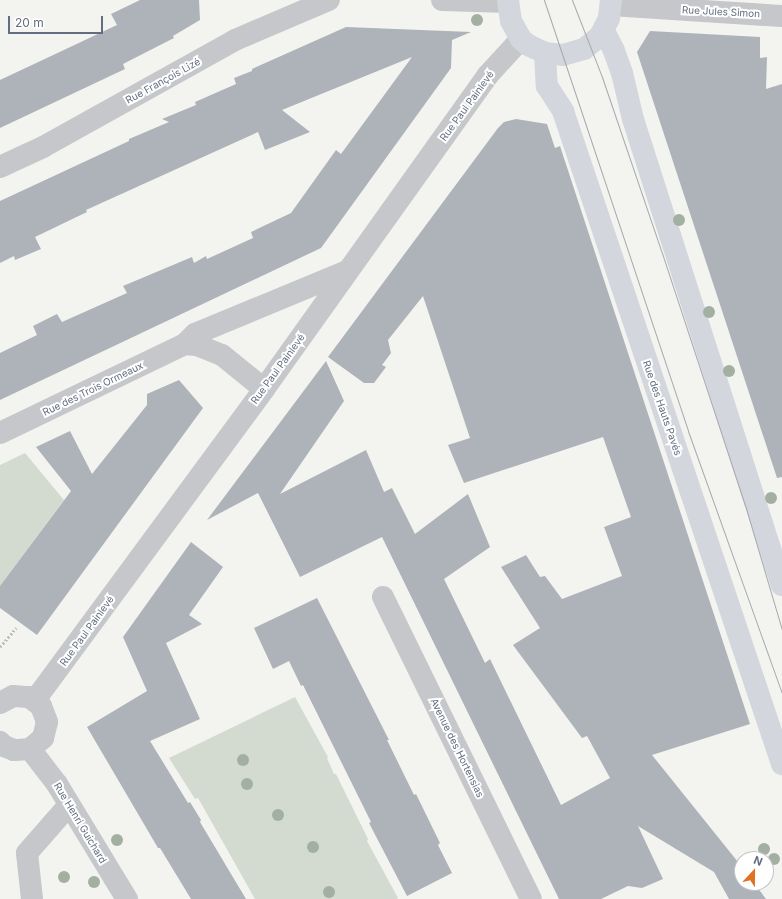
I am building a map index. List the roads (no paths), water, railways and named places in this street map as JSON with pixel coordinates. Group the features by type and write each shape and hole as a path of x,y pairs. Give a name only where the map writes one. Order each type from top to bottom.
{"street":[{"name":"Rue François Lizé","path":"0,167 43,148 235,40 329,0"},
{"path":"442,0 508,1 511,21 521,39 528,45 545,53 563,55 578,52 596,41 604,31 609,18 611,3"},
{"name":"Rue Jules Simon","path":"611,3 782,16"},
{"path":"604,31 614,51 622,73 633,119 782,585"},
{"name":"Rue Paul Painlevé","path":"35,700 264,389 488,75 521,39"},
{"name":"Rue des Hauts Pavés","path":"545,53 547,86 563,111 782,764"},
{"name":"Rue des Trois Ormeaux","path":"0,434 185,344 195,334 348,270"},
{"path":"185,344 197,345 222,355 264,389"},
{"name":"Avenue des Hortensias","path":"383,597 532,899"},
{"path":"1,699 21,695 35,700 43,710 47,722 43,738 30,748 14,750 1,746"},
{"name":"Rue Henri Guichard","path":"30,748 57,784 127,899"},
{"path":"32,899 27,853 69,805"}],"tram line":[{"path":"544,0 688,431 782,694"},
{"path":"572,0 602,77 662,253 745,505 782,630"}]}
